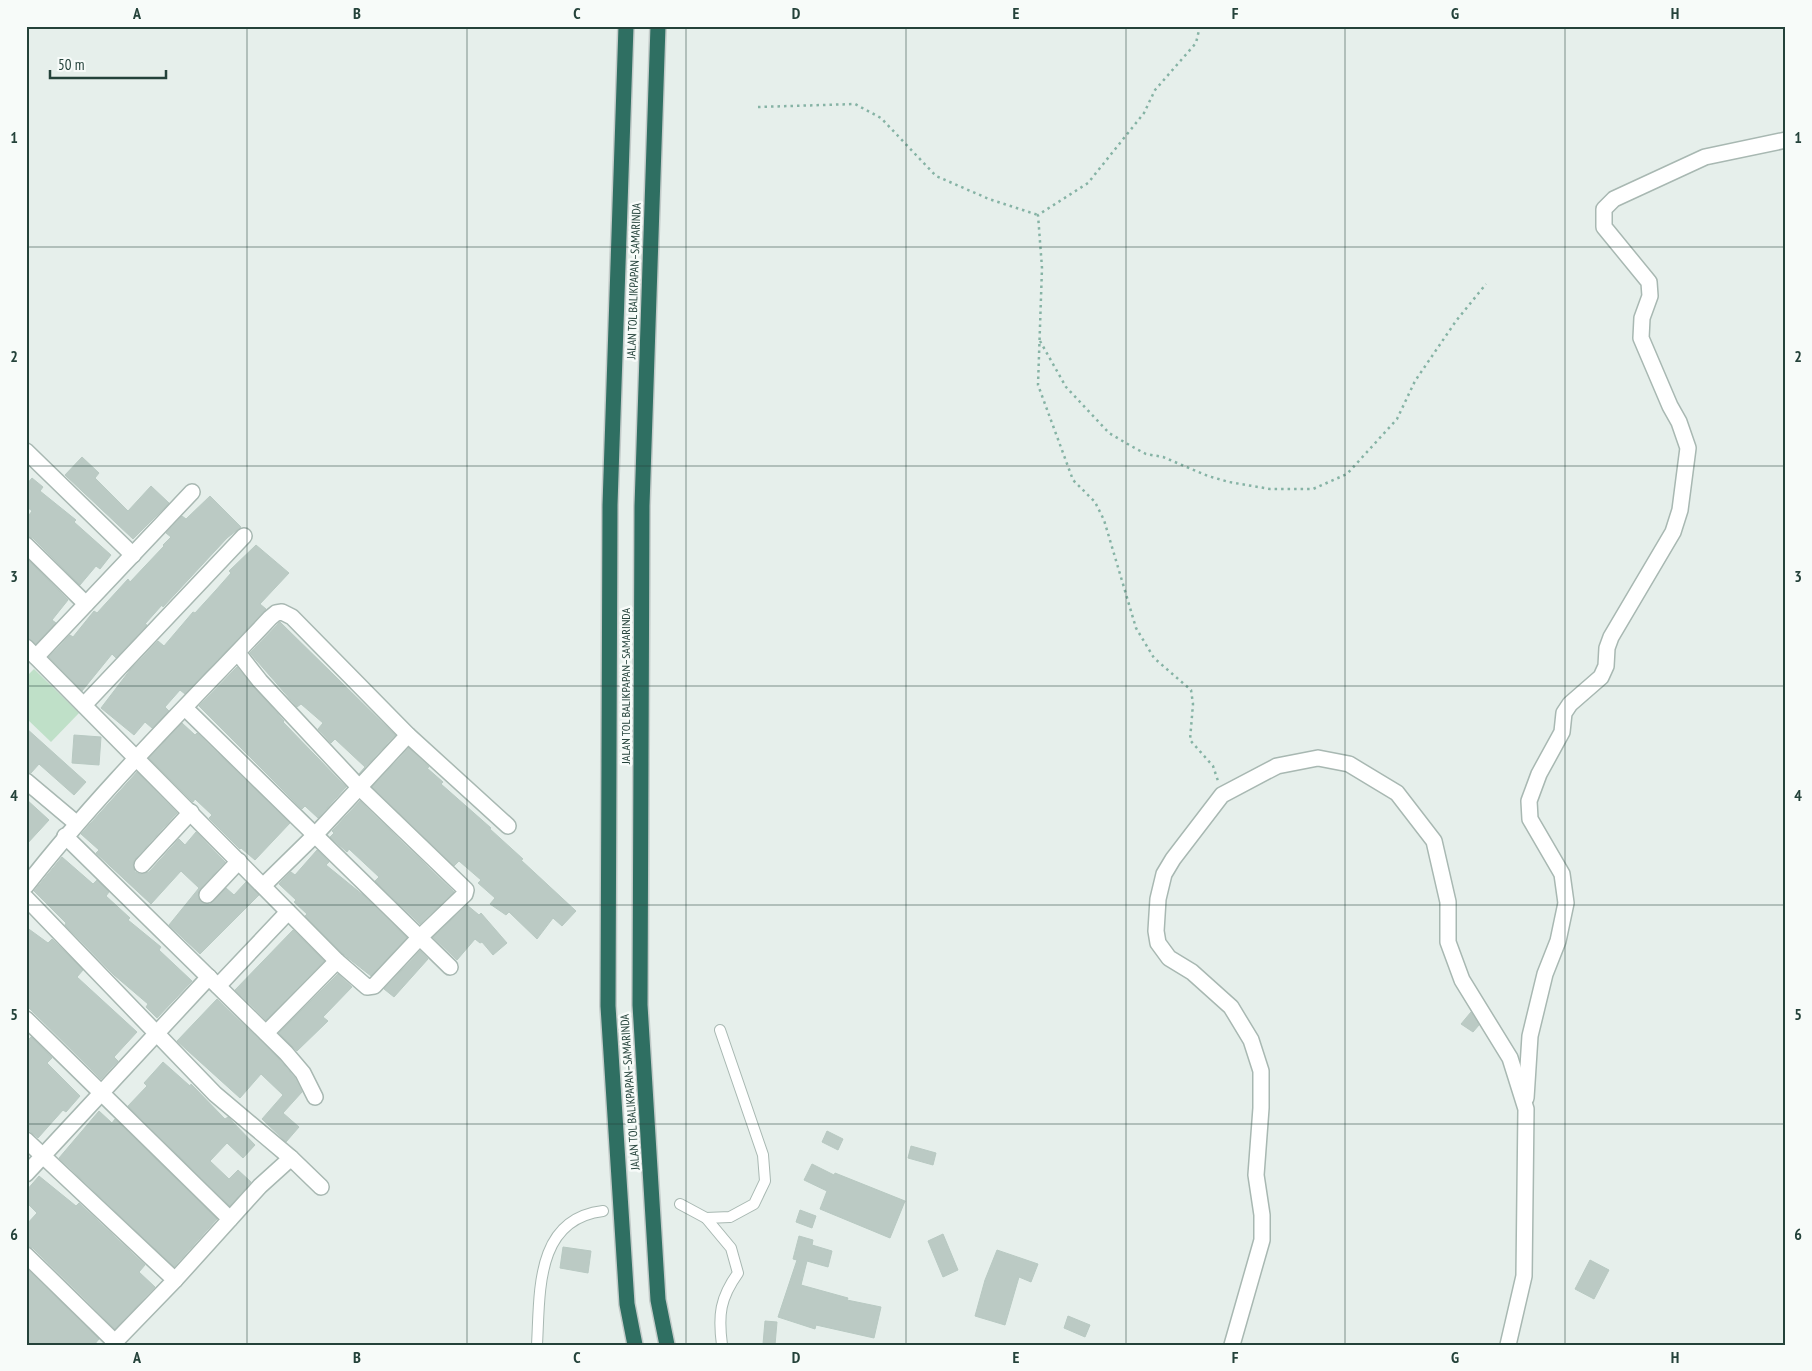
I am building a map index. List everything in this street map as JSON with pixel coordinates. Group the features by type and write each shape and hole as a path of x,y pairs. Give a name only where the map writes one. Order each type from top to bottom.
{"highway":[{"name":"JALAN TOL BALIKPAPAN–SAMARINDA","path":"626,26 610,505 608,1006 627,1304 635,1345"},
{"name":"JALAN TOL BALIKPAPAN–SAMARINDA","path":"658,26 642,506 640,1005 658,1300 667,1345"}],"street":[{"path":"1508,1345 1524,1276 1526,1109 1530,1036 1545,974 1558,941 1566,903 1562,874 1530,819 1529,801 1539,774 1562,732 1564,713 1570,704 1601,677 1606,666 1606,648 1673,532 1680,510 1688,461 1688,448 1682,428 1670,406 1641,338 1640,329 1650,296 1649,282 1604,227 1604,209 1614,199 1705,157 1786,140"},
{"path":"26,451 133,555"},
{"path":"192,492 86,604 31,652 264,885 337,961 367,987 374,986 419,938 465,894 466,890 359,786 260,681 238,653"},
{"path":"84,706 244,536"},
{"path":"26,545 86,604"},
{"path":"26,886 76,823 276,613 286,613 408,735 508,826"},
{"path":"185,708 450,967"},
{"path":"264,885 314,836 408,735"},
{"path":"1232,1345 1262,1240 1262,1215 1256,1175 1261,1108 1260,1071 1251,1040 1231,1007 1192,972 1169,958 1158,943 1156,930 1158,899 1164,874 1191,834 1222,795 1277,766 1318,758 1350,764 1397,792 1434,841 1448,902 1448,942 1462,980 1510,1058 1526,1109"},
{"path":"26,781 76,823"},
{"path":"142,865 191,812"},
{"path":"65,836 266,1033 303,1073 315,1097"},
{"path":"207,895 239,861"},
{"path":"26,898 215,1094 291,1158 321,1187"},
{"path":"26,1174 157,1035 288,912"},
{"path":"266,1033 337,961"},
{"path":"26,1019 230,1219"},
{"path":"26,1140 174,1280"},
{"path":"26,1255 114,1343 260,1186 291,1158"}],"lane":[{"path":"706,1218 730,1217 754,1204 765,1181 763,1155 720,1030"},
{"path":"680,1204 706,1218 731,1248 738,1273 727,1289 719,1321 722,1345"},
{"path":"537,1345 540,1284 548,1251 565,1225 586,1213 603,1211"}],"path":[{"path":"1038,215 1088,183 1144,113 1155,90 1196,43 1200,26"},
{"path":"758,107 855,104 881,118 936,176 989,199 1038,215"},
{"path":"1038,215 1042,268 1038,384 1073,480 1095,502 1104,520 1136,628 1154,658 1191,690 1193,704 1190,740 1213,766 1222,795"},
{"path":"1039,340 1066,387 1109,433 1131,446 1146,454 1163,456 1208,476 1229,482 1270,489 1313,489 1347,474 1397,419 1415,381 1456,321 1486,284"}],"green space":[{"path":"34,669 79,713 51,742 26,718 26,677"}],"building":[{"path":"82,457 99,473 95,478 128,511 151,486 169,503 133,539 65,475"},
{"path":"32,478 43,487 40,491 76,520 74,522 111,555 100,569 96,566 80,585 33,538 26,536 26,519 32,511 26,506 26,485"},
{"path":"210,496 241,527 227,538 163,607 162,605 145,624 147,625 116,658 112,654 82,691 49,657 70,635 73,637 94,611 97,613 128,579 130,582 164,546 171,537 166,533 182,516 186,519"},
{"path":"256,545 289,573 260,604 266,609 185,694 180,690 165,707 169,711 152,728 145,722 134,735 101,708 130,670 158,641 164,646 193,612 195,613 231,573 229,571"},
{"path":"26,558 68,600 52,620 56,623 36,644 26,638"},
{"path":"280,622 395,735 359,774 365,767 335,739 331,743 318,729 323,723 301,704 297,707 250,653"},
{"path":"237,667 283,722 346,787 318,818 305,806 302,809 199,706"},
{"path":"182,723 195,735 197,733 290,823 255,860 240,849 209,818 212,815 195,799 193,802 149,758"},
{"path":"26,728 86,782 74,795 39,764 31,773 26,772"},
{"path":"74,735 101,737 99,765 72,763"},
{"path":"409,748 443,782 441,784 491,828 523,859 521,860 576,911 562,926 553,918 537,939 509,912 506,915 490,904 495,898 478,883 481,880 459,861 454,866 372,787"},
{"path":"137,772 177,813 135,859 133,863 135,872 140,874 149,872 179,839 185,845 196,832 225,862 200,889 198,897 200,901 210,904 226,888 234,895 246,882 259,895 200,954 169,925 199,888 181,871 151,904 96,853 99,850 81,834"},
{"path":"26,799 49,820 26,845"},
{"path":"360,801 454,892 420,924 375,881 379,877 349,849 347,852 330,837 334,833 332,831"},
{"path":"317,850 329,862 326,865 363,895 407,938 371,976 343,954 305,916 307,914 294,902 296,900 279,884 291,872 295,875"},
{"path":"62,857 93,884 97,880 109,892 106,896 130,918 128,920 161,947 159,950 192,981 157,1018 146,1007 148,1004 114,975 34,891"},
{"path":"467,905 479,915 481,913 507,943 493,955 482,942 480,943 475,939 457,960 433,937"},
{"path":"26,927 48,943 52,939 83,970 77,977 137,1032 114,1057 118,1061 101,1079 26,1005"},
{"path":"293,930 324,961 266,1020 235,990"},
{"path":"420,951 428,959 394,997 384,989"},
{"path":"338,974 352,987 323,1017 328,1021 297,1051 279,1033"},
{"path":"217,999 279,1059 295,1078 302,1092 283,1113 299,1127 286,1142 262,1119 283,1095 261,1074 240,1098 177,1041"},
{"path":"1471,1012 1479,1025 1473,1032 1461,1024"},
{"path":"31,1037 52,1058 47,1063 80,1096 66,1112 63,1110 38,1138 26,1128 26,1042"},
{"path":"163,1062 190,1086 191,1084 225,1119 228,1117 255,1145 243,1158 227,1143 210,1161 229,1179 238,1170 251,1182 230,1206 128,1106 147,1086 144,1083"},
{"path":"99,1111 112,1123 115,1119 217,1219 174,1267 59,1158"},
{"path":"827,1131 843,1139 838,1150 822,1142"},
{"path":"911,1146 936,1153 933,1165 908,1158"},
{"path":"812,1164 834,1175 835,1173 905,1201 890,1238 820,1209 827,1191 804,1180"},
{"path":"39,1176 76,1206 79,1203 145,1265 139,1272 155,1287 115,1329 33,1248 26,1246 26,1225 37,1213 26,1202 26,1191"},
{"path":"800,1210 816,1216 812,1228 796,1222"},
{"path":"943,1234 958,1270 943,1277 928,1241"},
{"path":"799,1236 813,1240 812,1245 832,1251 828,1267 807,1261 801,1285 848,1298 847,1300 881,1307 874,1338 816,1325 815,1329 778,1317 797,1260 793,1259"},
{"path":"563,1247 591,1251 588,1273 560,1268"},
{"path":"997,1250 1038,1264 1031,1282 1019,1277 1005,1325 975,1316 985,1280"},
{"path":"1590,1260 1609,1270 1594,1299 1575,1289"},
{"path":"26,1268 99,1339 94,1345 26,1345"},
{"path":"1068,1316 1090,1325 1085,1337 1064,1328"},
{"path":"765,1321 777,1322 775,1345 763,1344"}]}
